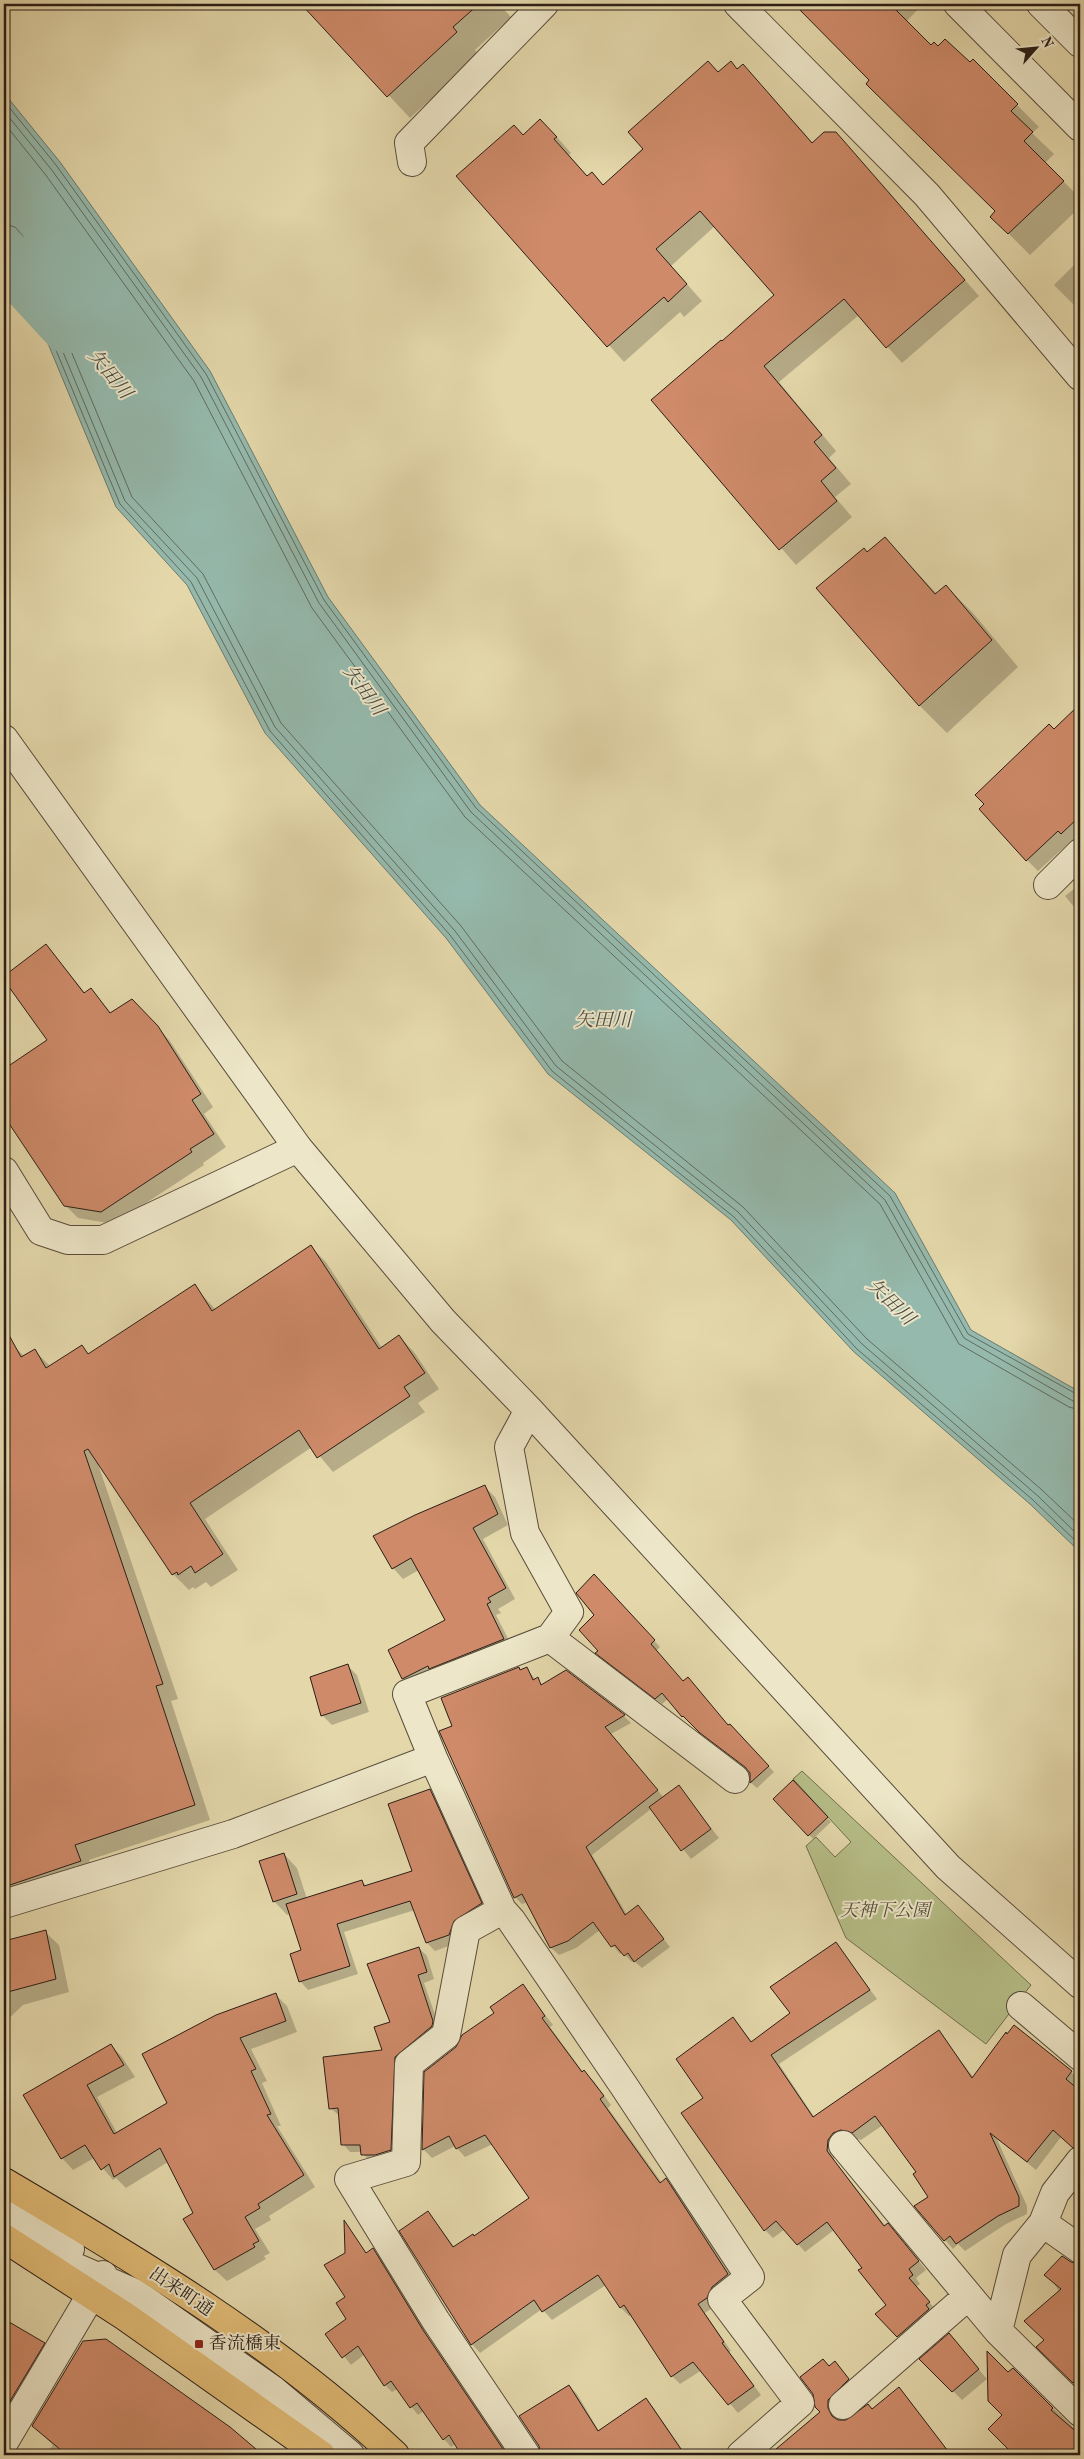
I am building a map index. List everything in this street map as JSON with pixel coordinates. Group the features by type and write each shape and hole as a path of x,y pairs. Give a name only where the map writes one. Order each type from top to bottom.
{"main road":[{"name":"出来町通","path":"4,2182 105,2271 321,2455"},
{"name":"出来町通","path":"4,2237 105,2271 174,2287 275,2356 395,2455"}],"street":[{"path":"412,162 408,143 544,4"},
{"path":"738,4 927,195 1080,376"},
{"path":"958,4 1080,127"},
{"path":"1041,4 1080,43"},
{"path":"4,739 298,1148 443,1321 529,1410 948,1867 1080,1984"},
{"path":"1048,885 1080,853"},
{"path":"4,1172 41,1231 68,1240 103,1240 298,1148"},
{"path":"529,1410 509,1448 525,1533 569,1612 550,1638 407,1694 433,1758 502,1910 517,1928 619,2078 750,2278 722,2298 800,2403 741,2455"},
{"path":"550,1638 735,1780"},
{"path":"4,1904 233,1834 433,1758"},
{"path":"502,1910 466,1930 446,2035 409,2064 406,2162 349,2179 436,2321 526,2455"},
{"path":"1021,2006 1080,2056"},
{"path":"843,2144 998,2331 1080,2412"},
{"path":"998,2331 1018,2255 1043,2223 1055,2193 1080,2161"},
{"path":"4,2213 105,2271 273,2390 350,2455"},
{"path":"1043,2223 1080,2249"},
{"path":"4,2442 105,2271"},
{"path":"843,2405 968,2296"}],"green space":[{"name":"天神下公園","path":"802,1771 1031,1985 986,2044 846,1938 806,1846 816,1837 835,1857 851,1842 793,1779"}],"water":[{"name":"矢田川","path":"4,93 60,162 210,371 328,597 480,805 895,1193 971,1330 1080,1392 1080,1552 1030,1504 854,1352 731,1220 548,1074 446,938 265,733 187,585 116,507 4,238"}],"building":[{"path":"301,4 479,4 453,27 457,32 387,97"},
{"path":"794,4 890,4 931,45 934,42 938,46 945,39 970,62 973,59 1018,104 1011,111 1033,132 1024,141 1064,181 1008,234 990,217 995,211 866,84 869,80"},
{"path":"708,61 718,72 731,61 737,69 743,64 812,143 824,132 836,132 965,280 886,348 844,299 764,366 822,435 814,442 836,468 821,481 837,501 779,550 651,400 774,295 700,211 656,249 687,284 668,302 664,297 607,347 456,176 514,125 523,135 540,119 557,137 554,139 587,176 592,172 603,185 643,149 628,132"},
{"path":"885,537 935,594 946,585 992,640 919,706 816,588 864,548 867,552"},
{"path":"1080,704 1080,816 1061,834 1058,831 1026,861 979,809 984,804 975,795 1049,724 1054,729"},
{"path":"46,944 84,993 91,988 110,1013 132,999 158,1026 201,1094 192,1100 214,1134 190,1149 192,1152 101,1212 64,1206 4,1116 4,1069 47,1040 4,980 4,976"},
{"path":"311,1245 379,1349 399,1335 425,1373 404,1387 410,1396 317,1458 299,1430 190,1503 223,1554 195,1573 191,1566 178,1575 177,1572 172,1575 88,1449 84,1451 163,1684 156,1686 195,1805 75,1845 81,1861 4,1887 4,1326 21,1357 35,1349 46,1368 82,1345 88,1354 195,1284 212,1311"},
{"path":"485,1485 498,1514 473,1528 506,1588 488,1598 491,1602 487,1604 504,1639 429,1669 428,1666 402,1679 388,1650 445,1620 411,1558 392,1569 373,1536 415,1515"},
{"path":"594,1574 655,1640 651,1644 683,1681 688,1677 728,1725 730,1724 769,1766 750,1783 750,1773 745,1767 682,1717 662,1693 655,1699 595,1653 598,1651 579,1630 594,1615 576,1593"},
{"path":"348,1664 361,1703 321,1716 310,1677"},
{"path":"519,1667 520,1670 527,1667 533,1680 538,1677 541,1685 566,1670 625,1715 605,1727 658,1790 586,1847 625,1915 638,1905 664,1939 634,1962 628,1953 624,1956 615,1945 611,1947 593,1922 568,1941 550,1948 522,1894 514,1898 439,1731 452,1726 441,1698"},
{"path":"793,1780 828,1817 808,1836 773,1799"},
{"path":"679,1785 711,1829 681,1851 649,1807"},
{"path":"430,1789 482,1903 454,1921 449,1935 426,1943 410,1901 337,1924 350,1966 299,1982 290,1954 301,1950 286,1904 362,1880 364,1886 412,1871 388,1804"},
{"path":"284,1853 297,1894 273,1902 259,1861"},
{"path":"46,1930 56,1979 4,1993 4,1941"},
{"path":"836,1942 870,1990 771,2055 813,2117 939,2030 972,2078 1006,2032 1007,2034 1014,2025 1072,2071 1066,2079 1080,2091 1080,2146 1073,2148 1053,2130 1027,2162 990,2133 1019,2197 1019,2206 998,2216 956,2244 950,2236 944,2241 914,2206 928,2197 913,2174 916,2172 875,2116 852,2133 841,2130 833,2133 828,2140 827,2151 884,2226 888,2223 919,2261 909,2269 913,2275 909,2278 930,2302 926,2305 929,2309 897,2337 875,2314 886,2305 858,2270 862,2268 827,2222 797,2245 776,2221 764,2231 681,2113 703,2098 676,2059 733,2017 751,2042 790,2013 770,1987"},
{"path":"419,1947 427,1972 418,1975 433,2021 432,2026 395,2057 391,2150 375,2155 361,2155 360,2145 341,2145 338,2108 329,2109 323,2057 382,2050 374,2027 390,2022 367,1964"},
{"path":"523,1984 545,2016 542,2018 582,2072 584,2070 604,2096 600,2099 660,2183 666,2178 728,2274 712,2287 707,2298 698,2304 724,2342 722,2343 754,2386 728,2405 693,2362 671,2377 624,2305 620,2308 598,2275 542,2312 534,2300 471,2345 399,2231 428,2211 453,2247 473,2234 474,2236 529,2198 485,2135 456,2149 449,2136 422,2150 424,2072 456,2047 462,2035 494,2013 490,2007"},
{"path":"276,1993 286,2021 240,2038 256,2069 251,2071 271,2114 267,2115 304,2175 258,2204 260,2208 245,2217 259,2241 253,2244 255,2247 214,2270 183,2219 193,2213 160,2148 114,2177 109,2164 101,2170 85,2145 61,2159 23,2095 111,2044 124,2065 87,2085 114,2134 167,2103 142,2054 216,2015"},
{"path":"344,2220 366,2253 373,2248 423,2330 507,2455 457,2455 460,2453 449,2435 443,2440 417,2403 410,2408 391,2381 384,2386 358,2346 342,2358 325,2334 346,2319 336,2303 345,2297 324,2265 345,2253"},
{"path":"1062,2256 1071,2262 1080,2264 1080,2375 1073,2383 1036,2347 1044,2340 1024,2321 1061,2289 1044,2275"},
{"path":"4,2319 45,2343 7,2406 4,2403"},
{"path":"949,2333 979,2369 952,2392 919,2359"},
{"path":"106,2339 230,2427 263,2455 67,2455 32,2426 83,2341"},
{"path":"987,2351 1008,2372 1013,2368 1053,2408 1051,2410 1080,2435 1080,2455 1014,2455 988,2429 1002,2415 988,2401"},
{"path":"823,2359 829,2366 835,2361 849,2379 828,2400 828,2408 832,2416 838,2420 846,2420 868,2404 872,2409 899,2387 951,2455 769,2455 820,2412 815,2407 813,2394 800,2377"},
{"path":"569,2385 598,2431 646,2398 685,2455 541,2455 539,2446 519,2416"}],"waterway":[{"name":"矢田川","path":"4,256 68,326"}],"place":[{"name":"香流橋東","path":"199,2344"}]}
